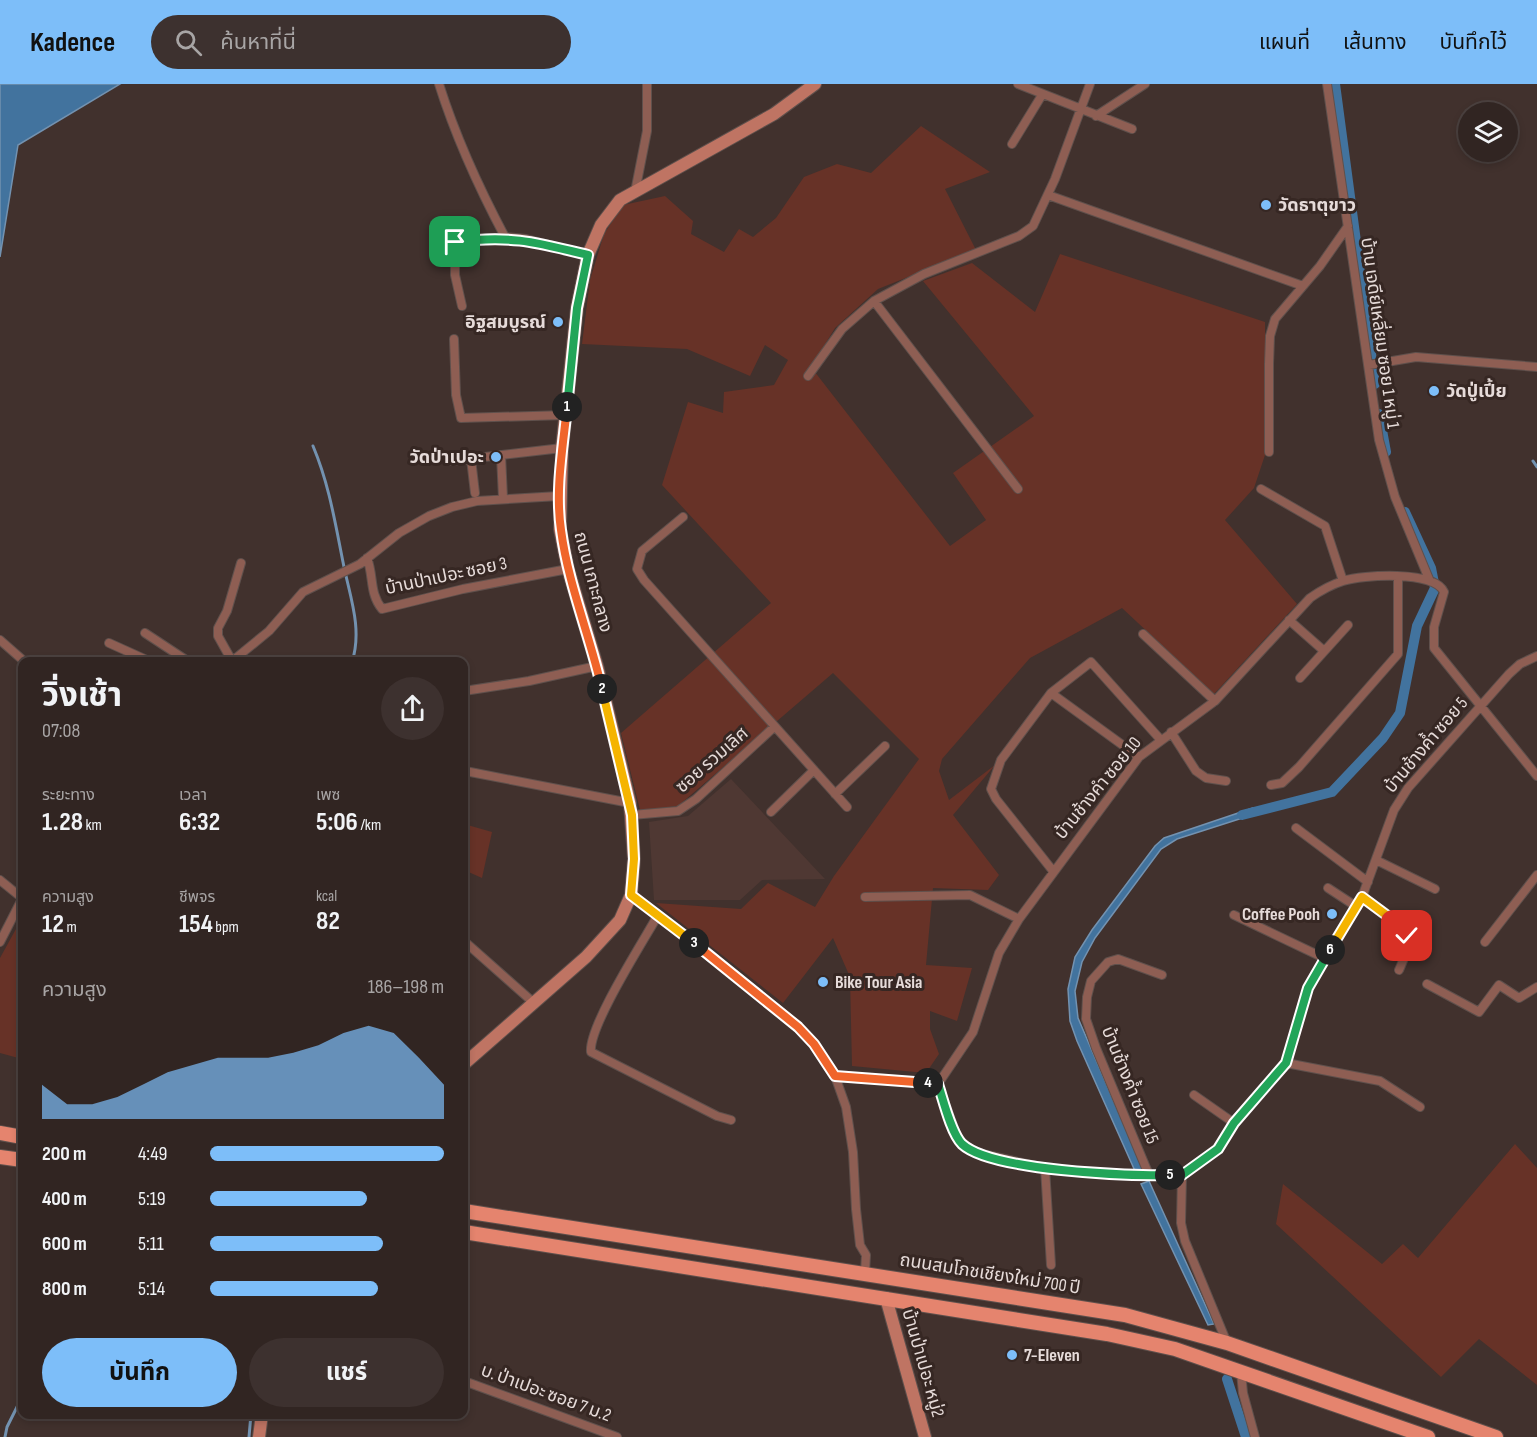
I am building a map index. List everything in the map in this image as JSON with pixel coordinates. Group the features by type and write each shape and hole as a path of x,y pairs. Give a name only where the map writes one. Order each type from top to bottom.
{"main road":[{"path":"0,1133 18,1136"},
{"path":"0,1157 18,1159"},
{"name":"ถนนสมโภชเชียงใหม่ 700 ปี","path":"468,1212 865,1272 1125,1315 1227,1343 1496,1437"},
{"path":"468,1233 1107,1334 1175,1349 1428,1437"}],"street":[{"path":"439,84 452,125 479,188 505,237"},
{"path":"635,192 646,131 647,84"},
{"name":"ถนน เกาะกลาง","path":"468,1061 605,937 620,920 631,895 634,859 631,809 597,666 568,569 560,529 559,496 562,448 577,308 588,255 609,213 620,200 774,114 815,84"},
{"path":"1018,84 1132,129"},
{"path":"808,376 842,329 874,301 924,274 1019,236 1033,226 1048,195 1090,84"},
{"path":"1096,116 1137,92 1145,84"},
{"name":"บ้าน เจดีย์เหลี่ยม ซอย 1 หมู่ 1","path":"1327,84 1372,364 1379,440 1395,497 1433,581"},
{"path":"1012,144 1042,95"},
{"path":"640,162 646,174 656,181"},
{"path":"1048,195 1302,286"},
{"path":"1269,452 1270,336 1275,319 1320,266 1348,226"},
{"path":"462,306 455,276 452,242 505,237 526,239 588,255"},
{"path":"874,301 1018,489"},
{"path":"454,339 456,394 461,418 566,416"},
{"path":"1372,364 1416,357 1537,367"},
{"path":"452,461 562,448"},
{"path":"501,455 503,498"},
{"path":"471,459 475,493"},
{"path":"1261,489 1325,526 1343,581"},
{"path":"237,657 268,631 303,592 348,571 399,533 429,516 452,507 503,498 559,496"},
{"path":"683,517 642,551 638,569 644,580 847,807"},
{"name":"บ้านป่าเปอะ ซอย 3","path":"367,558 372,570 372,592 382,609 464,589 568,569"},
{"path":"230,657 218,636 218,628 227,611 241,563"},
{"name":"บ้านช้างคำ ซอย 10","path":"938,1084 973,1032 999,953 1019,919 1139,757 1160,739 1215,701 1310,598 1343,581 1369,576 1433,581"},
{"path":"1271,785 1282,783 1299,767 1398,654 1398,577"},
{"path":"1433,581 1444,592 1434,627 1434,648 1537,776"},
{"path":"1289,620 1323,650"},
{"path":"1300,678 1348,625"},
{"path":"145,633 181,657"},
{"path":"1143,634 1215,701"},
{"path":"0,640 19,657"},
{"path":"109,643 140,657"},
{"name":"บ้านช้างค้ำ ซอย 5","path":"1182,1175 1218,1149 1234,1123 1286,1063 1308,988 1362,897 1394,810 1408,788 1515,669 1537,656"},
{"path":"1053,871 991,789 1001,760 1051,693 1091,662 1160,739"},
{"path":"468,690 529,681 597,666"},
{"path":"1051,693 1139,757"},
{"name":"ซอย รวมเลิศ","path":"468,772 631,809 678,811 696,799 774,727"},
{"path":"1171,732 1196,771 1206,778 1226,781"},
{"path":"835,794 885,746"},
{"path":"771,812 814,770"},
{"path":"1296,828 1368,882"},
{"path":"1376,860 1435,888"},
{"path":"1485,942 1537,875"},
{"path":"0,880 18,895"},
{"path":"1328,888 1357,907"},
{"path":"631,895 793,1022 814,1044 835,1076 846,1107 853,1152 856,1209 861,1245 866,1255 865,1272"},
{"path":"865,897 969,895 1019,919"},
{"path":"1362,897 1397,923 1407,936 1407,948 1399,970"},
{"path":"0,942 18,906"},
{"path":"658,915 628,966 590,1043 591,1052 717,1116 731,1120"},
{"path":"1234,915 1324,958"},
{"path":"468,945 534,1003"},
{"name":"บ้านช้างค้ำ ซอย 15","path":"1149,1176 1096,1048 1086,1019 1087,997 1091,981 1108,962 1118,959 1162,975"},
{"path":"1427,984 1479,1012 1499,985 1519,998 1537,987"},
{"path":"1286,1063 1380,1082 1420,1107"},
{"path":"835,1076 938,1084 959,1142 978,1153 1045,1168 1149,1176 1182,1175 1181,1223 1185,1241 1227,1343"},
{"path":"1194,1095 1234,1123"},
{"path":"1045,1168 1052,1265"},
{"name":"บ้านป่าเปอะ หมู่2","path":"886,1298 925,1437"},
{"path":"1241,1372 1243,1393 1255,1437"},
{"name":"บ. ป่าเปอะ ซอย 7 ม.2","path":"468,1382 617,1437"},
{"path":"259,1437 261,1419"}],"shaded area":[{"path":"921,126 990,172 945,189 976,250 878,289 835,328 811,367 950,546 986,520 953,473 1034,416 923,281 972,263 1035,312 1060,254 1265,322 1265,455 1254,488 1225,520 1297,604 1214,694 1122,608 1030,658 942,759 939,771 949,800 995,765 953,815 999,875 988,890 933,888 926,965 972,968 957,1021 930,1011 930,1029 939,1054 926,1073 852,1066 850,977 833,938 783,1003 656,903 741,909 768,883 815,907 834,876 919,759 833,673 678,806 640,810 621,733 771,603 662,485 688,402 723,413 724,392 774,385 788,360 765,345 750,376 687,349 582,344 590,280 604,234 623,205 665,196 693,221 691,234 724,252 739,229 753,237 776,218 804,177 837,164 871,173"},
{"path":"731,779 825,879 762,880 740,900 654,900 649,822 688,816"},
{"path":"468,825 492,832 482,878 468,872"},
{"path":"18,925 18,1058 0,1053 0,958"},
{"path":"1515,1144 1537,1168 1537,1385 1479,1339 1441,1377 1276,1224 1283,1184 1382,1264 1403,1244 1418,1258"}],"water":[{"path":"0,84 120,84 18,145 0,257"},
{"path":"1253,808 1255,814 1177,839 1161,849 1095,938 1082,962 1075,991 1078,1018 1144,1171 1135,1171 1070,1021 1068,989 1075,957 1092,930 1155,846 1164,838"},
{"path":"1149,1181 1214,1324 1208,1325 1141,1184"}],"waterway":[{"path":"1335,84 1375,384"},
{"path":"1379,414 1386,452"},
{"path":"313,446 331,503 354,611 356,637 353,657"},
{"path":"1533,461 1537,467"},
{"path":"1242,815 1332,792 1383,738 1400,713 1417,626 1435,588 1431,568 1405,512"},
{"path":"1227,1379 1246,1437"},
{"path":"5,1437 7,1427 18,1405"},
{"path":"249,1437 251,1419"}],"place":[{"name":"วัดธาตุขาว","path":"1266,205"},
{"name":"อิฐสมบูรณ์","path":"558,322"},
{"name":"วัดปู่เปี้ย","path":"1434,391"},
{"name":"วัดป่าเปอะ","path":"496,457"},
{"name":"Coffee Pooh","path":"1332,914"},
{"name":"Bike Tour Asia","path":"823,982"},
{"name":"7-Eleven","path":"1012,1355"}],"route":[{"path":"455,242 491,237 526,239 588,255 577,308 562,448 559,496 560,529 568,569 597,666 630,803 634,859 631,895 787,1017 814,1044 835,1076 938,1084 959,1142 978,1153 1045,1168 1106,1174 1182,1175 1218,1149 1234,1123 1286,1063 1299,1011 1308,988 1362,897 1397,923 1407,936"}]}
